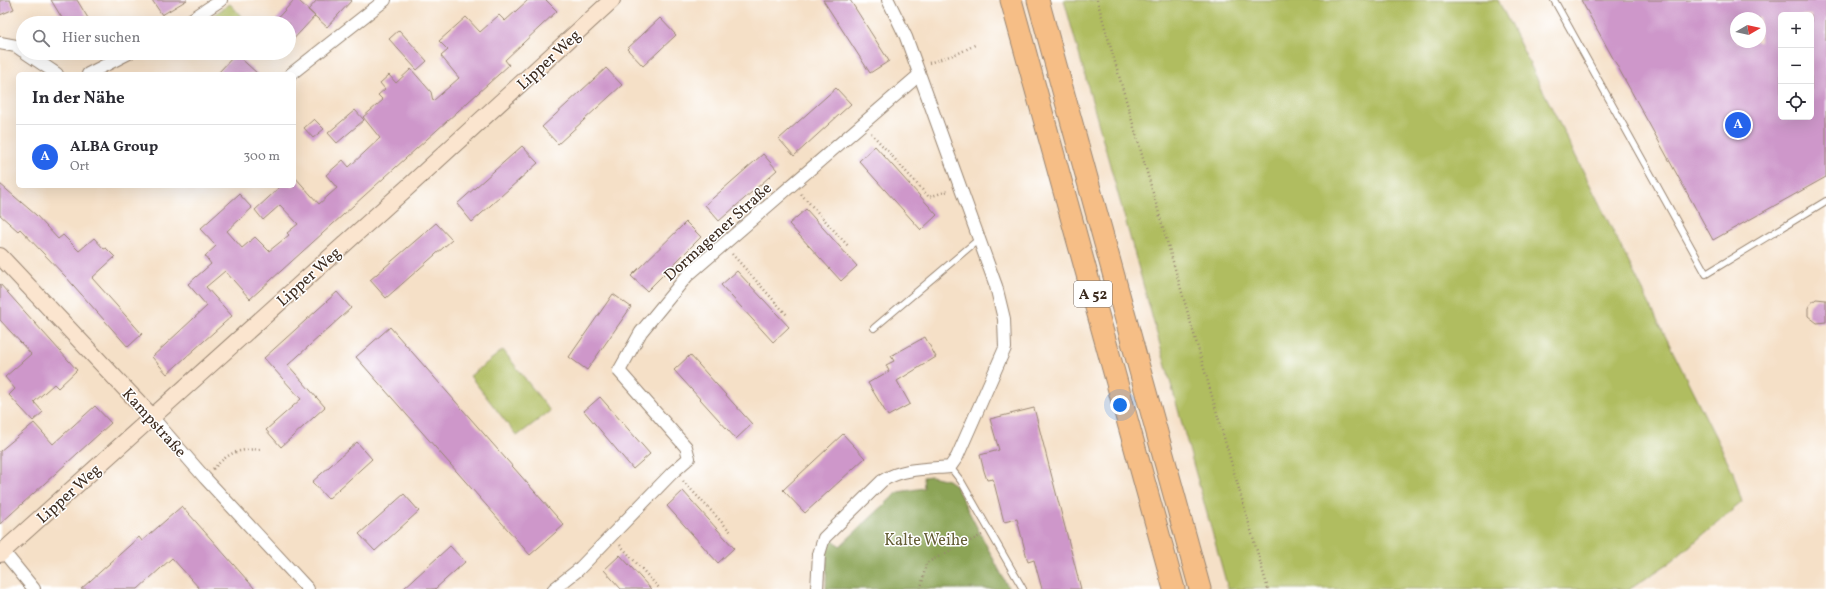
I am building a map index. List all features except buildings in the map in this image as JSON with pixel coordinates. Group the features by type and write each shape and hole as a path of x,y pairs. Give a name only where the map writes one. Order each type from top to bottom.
{"highway":[{"name":"A 52","path":"1011,0 1174,589"},
{"name":"A 52","path":"1038,0 1200,589"}],"street":[{"path":"197,16 221,0"},
{"path":"294,72 385,0"},
{"name":"Lipper Weg","path":"34,589 2,552 414,182 612,0"},
{"path":"817,589 819,554 824,538 882,481 892,474 950,467 957,457 1005,348 1004,319 998,293 906,37 888,0"},
{"path":"0,43 16,46"},
{"path":"36,60 54,72"},
{"path":"94,72 115,60"},
{"name":"Dormagener Straße","path":"554,589 578,570 674,471 689,458 686,447 619,371 641,332 687,276 863,124 918,71"},
{"name":"Kampstraße","path":"0,256 152,418 205,478 308,589"}],"lane":[{"path":"1554,0 1706,274 1826,201"},
{"path":"874,328 979,239"},
{"path":"950,467 961,481 1022,589"}],"path":[{"path":"1097,0 1268,589"},
{"path":"918,71 975,45"},
{"path":"863,124 929,197 960,188"},
{"path":"793,184 849,247"},
{"path":"724,244 787,315"},
{"path":"205,478 233,452 240,450 262,449"},
{"path":"674,471 732,533"},
{"path":"921,589 926,563 990,531"},
{"path":"611,536 660,589"}],"green space":[{"path":"1064,0 1498,0 1733,472 1742,502 1672,561 1630,589 1228,589"},
{"path":"230,4 241,16 212,16"},
{"path":"503,350 550,411 517,436 470,376"},
{"name":"Kalte Weihe","path":"931,476 948,480 955,485 1009,589 826,589 827,550 832,539 840,546 898,492 924,488 923,477"}],"place":[{"name":"ALBA Group","path":"1738,125"}]}
